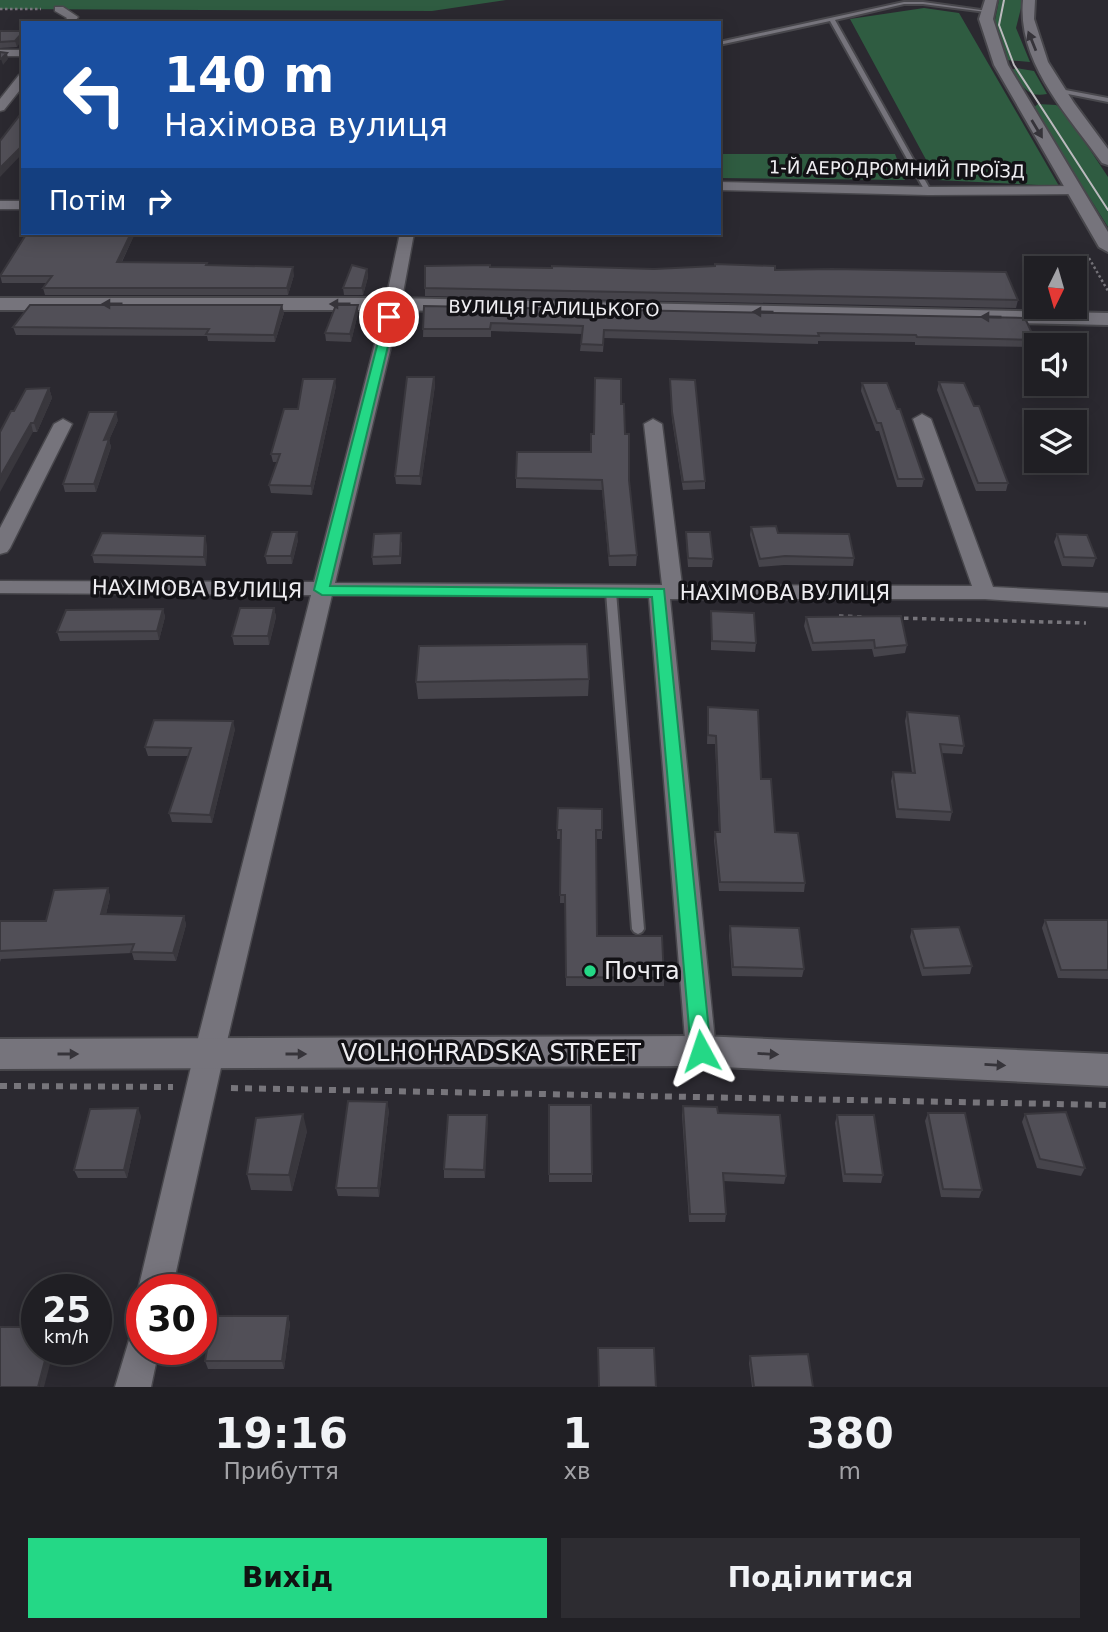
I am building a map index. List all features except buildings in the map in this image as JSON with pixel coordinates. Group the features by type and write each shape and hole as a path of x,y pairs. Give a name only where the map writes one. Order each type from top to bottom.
{"street":[{"path":"1029,0 1026,19 1030,37 1044,66 1108,160"},
{"path":"988,6 992,44 1001,65 1108,247"},
{"path":"59,9 73,17 70,21"},
{"path":"0,53 21,53"},
{"path":"1001,65 1044,66"},
{"path":"0,107 21,81"},
{"path":"1019,98 1063,96"},
{"name":"1-Й АЕРОДРОМНИЙ ПРОЇЗД","path":"721,186 929,191 1074,190"},
{"path":"0,205 21,205"},
{"path":"159,1274 205,1071 393,304 407,235"},
{"name":"ВУЛИЦЯ ГАЛИЦЬКОГО","path":"0,304 393,304 1108,319"},
{"path":"922,419 985,593"},
{"path":"0,548 63,424"},
{"path":"653,425 701,1051"},
{"name":"НАХІМОВА ВУЛИЦЯ","path":"0,587 985,593 1108,600"},
{"name":"VOLHOHRADSKA STREET","path":"0,1054 205,1071 701,1051 1108,1070"},
{"path":"133,1387 138,1365"}],"lane":[{"path":"721,44 904,3 988,6"},
{"path":"831,18 929,191"},
{"path":"1063,96 1108,100"},
{"path":"611,592 638,929"}],"path":[{"path":"0,9 59,9"},
{"path":"828,616 870,617"},
{"path":"884,617 1094,623"},
{"path":"0,1086 205,1071 1108,1105"}],"green space":[{"path":"0,0 506,0 432,11 0,9"},
{"path":"999,0 1023,0 1016,28 1030,62 1006,60 994,25"},
{"path":"924,8 959,13 1059,186 937,180 850,19"},
{"path":"1016,68 1034,71 1047,94 1040,95 1026,90 1012,70"},
{"path":"1038,104 1056,105 1063,109 1108,177 1108,227 1033,108"},
{"path":"721,154 895,154 905,180 721,178"}],"tram line":[{"path":"1004,0 999,25 1014,65 1108,210"}],"place":[{"name":"Почта","path":"590,971"}],"route":[{"path":"389,317 322,590 659,592 701,1051"}]}
